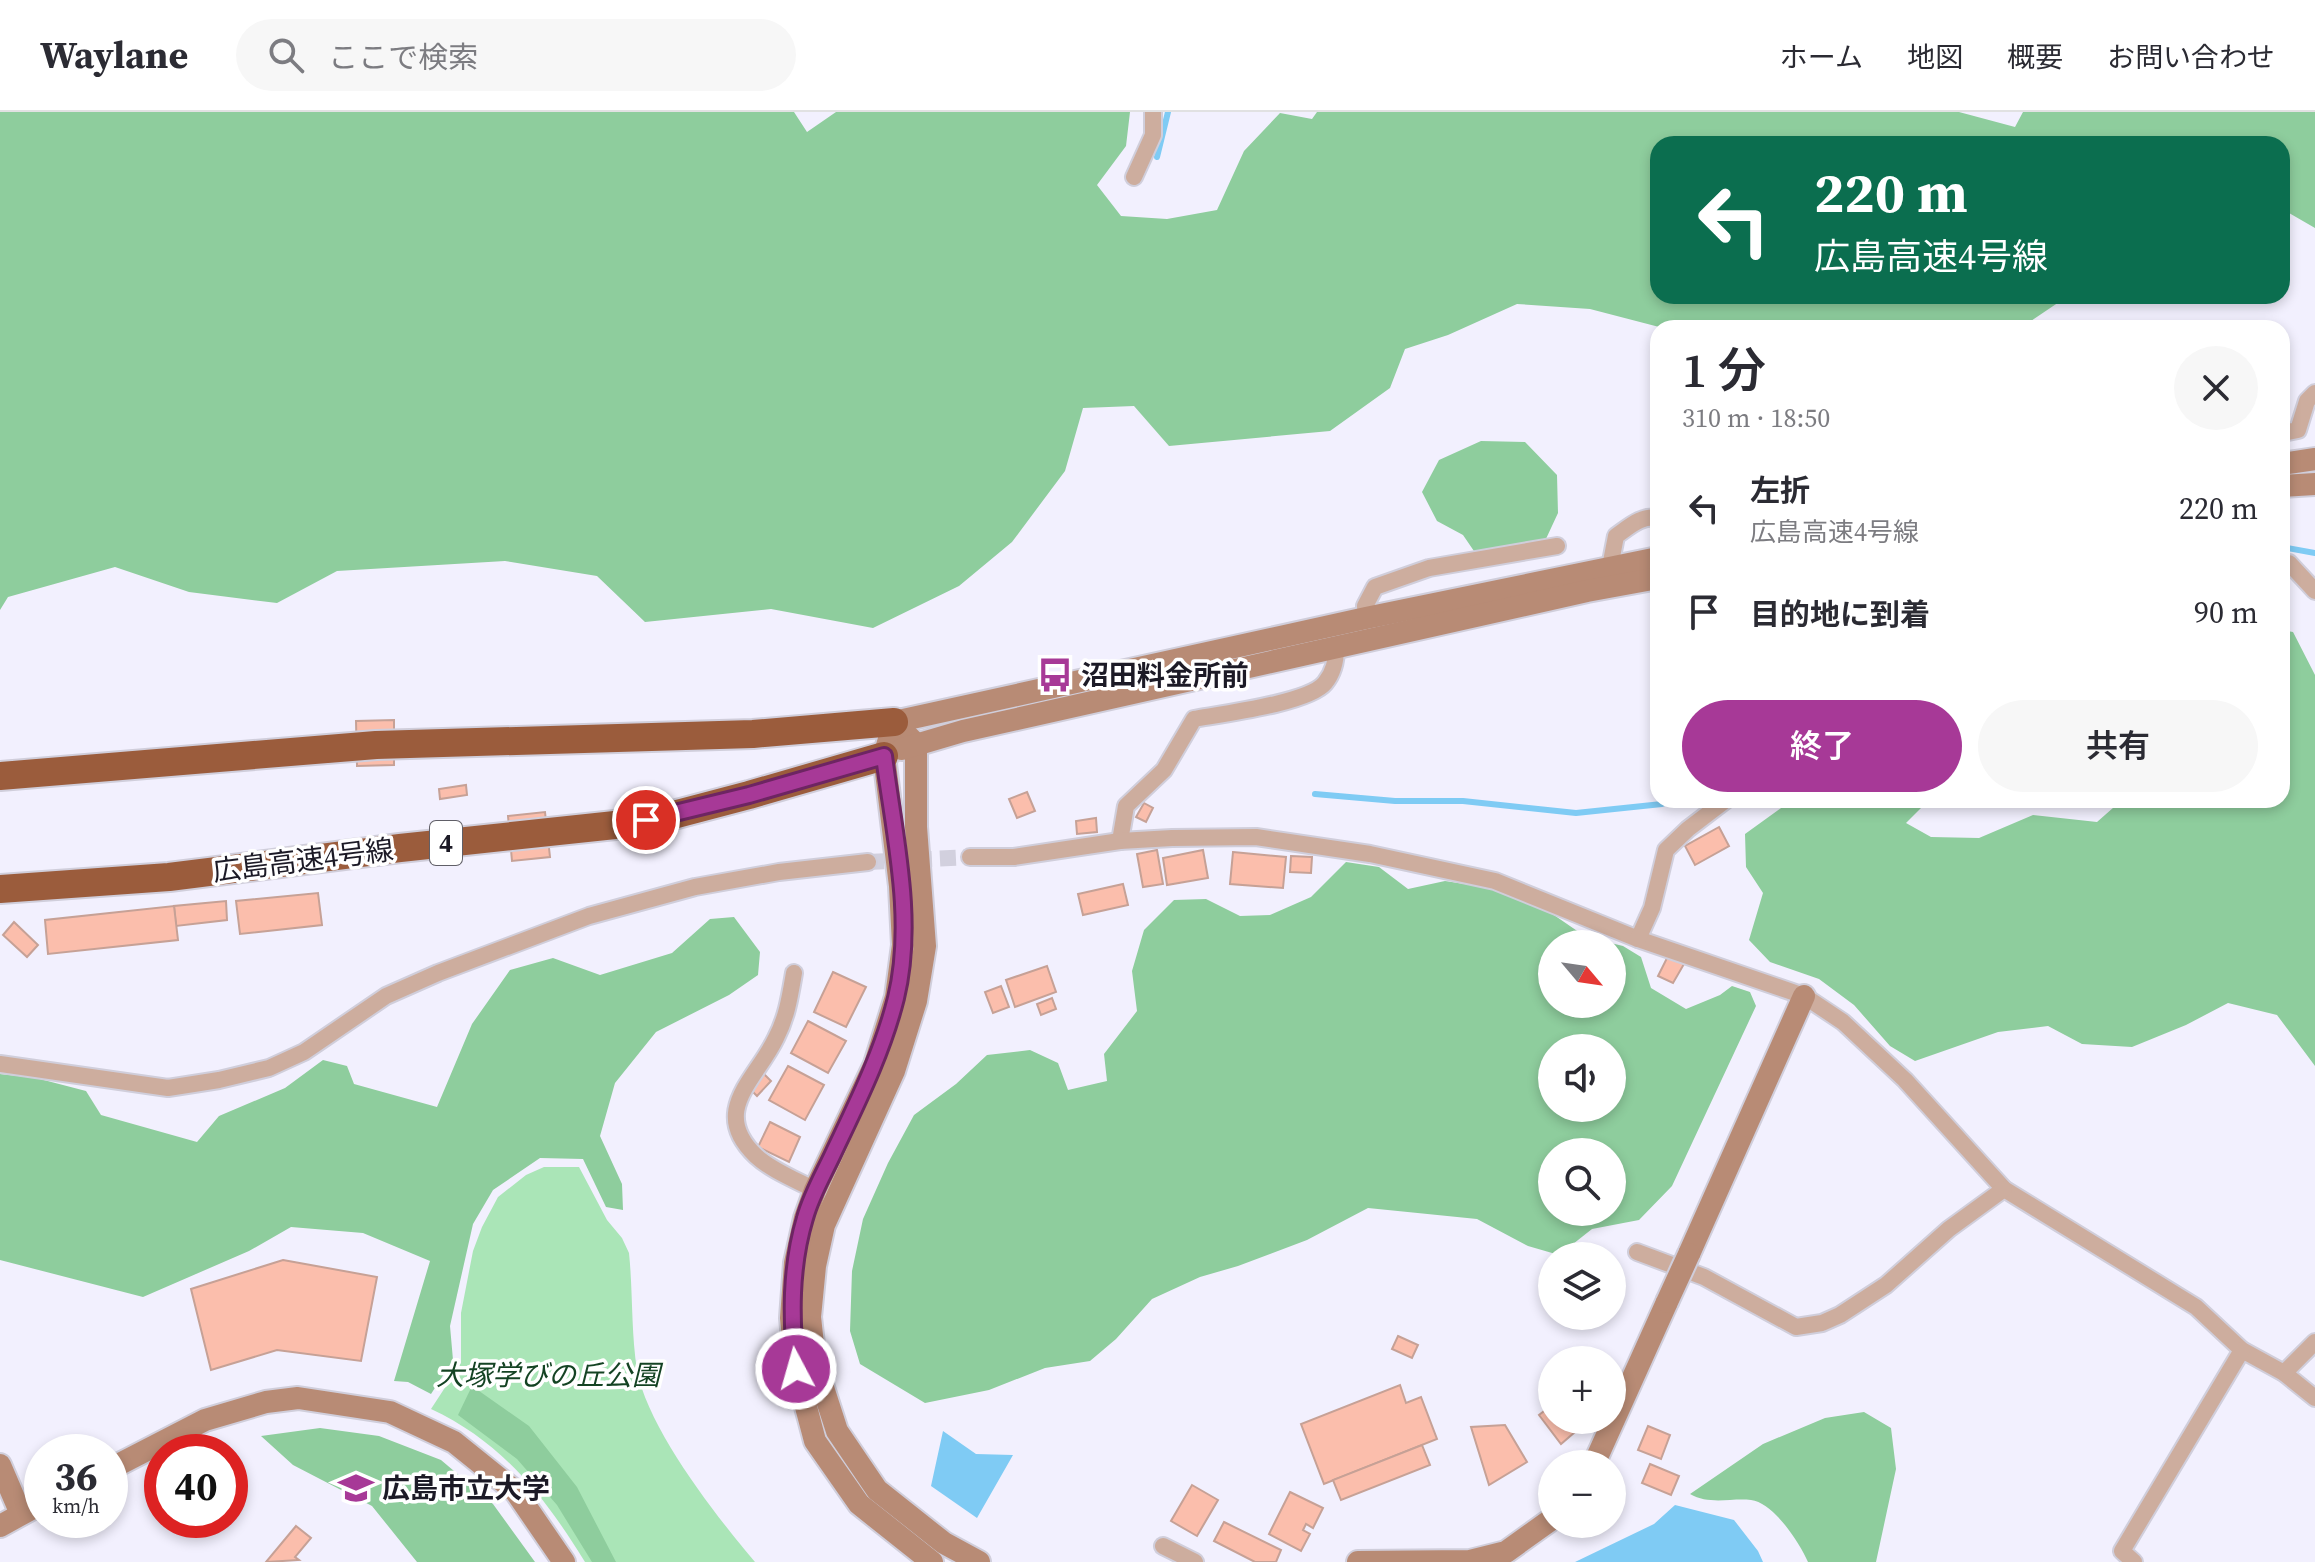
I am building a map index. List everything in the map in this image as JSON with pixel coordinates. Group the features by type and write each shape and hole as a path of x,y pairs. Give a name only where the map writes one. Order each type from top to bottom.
{"highway":[{"path":"0,776 376,745 753,734 894,722"},
{"name":"広島高速4号線","path":"0,889 169,877 615,825 706,807 884,756"}],"street":[{"path":"1134,177 1153,135 1153,112"},
{"path":"2290,432 2298,430 2307,401 2315,393"},
{"path":"2290,463 2315,459"},
{"path":"2290,486 2315,484"},
{"path":"1610,567 1616,536 1637,521 1650,518"},
{"path":"1366,618 1365,606 1375,587 1429,568 1557,546"},
{"path":"894,722 1366,618 1650,560"},
{"path":"2290,564 2315,591"},
{"path":"884,756 963,731 1650,580"},
{"path":"1120,841 1126,806 1164,770 1194,719 1298,699 1324,685 1336,664 1336,648"},
{"path":"894,722 916,744 916,827 925,946 916,1001 894,1071 824,1225 815,1266 810,1317 815,1363 837,1431 877,1490 944,1543 979,1562"},
{"path":"894,722 884,756 900,886 903,945 896,997 875,1064 815,1190 805,1218 795,1263 791,1318 796,1369 815,1441 859,1504 932,1562"},
{"path":"1638,939 1652,908 1666,850 1716,808"},
{"path":"970,857 1014,857 1120,841 1256,837 1370,854 1495,881 1638,939 1804,996 1843,1022 1905,1080 2004,1189 2196,1307 2242,1350 2284,1373 2315,1398"},
{"path":"0,1064 168,1088 219,1080 269,1068 304,1052 386,996 589,916 695,887 779,872 868,862"},
{"path":"794,973 784,1021 775,1041 740,1095 735,1112 738,1135 758,1158 815,1190"},
{"path":"1600,1450 1804,996"},
{"path":"1637,1252 1704,1277 1796,1327 1822,1323 1886,1285 1949,1229 2004,1189"},
{"path":"2284,1373 2315,1342"},
{"path":"2134,1562 2122,1551 2242,1350"},
{"path":"128,1460 205,1420 266,1402 298,1398 390,1412 454,1442 516,1492 564,1562"},
{"path":"0,1465 21,1514"},
{"path":"0,1526 24,1512"},
{"path":"1358,1562 1470,1561 1506,1552 1538,1529"},
{"path":"1163,1546 1195,1562"}],"green space":[{"path":"0,112 794,112 807,132 836,112 1130,112 1126,146 1097,185 1121,216 1167,219 1217,210 1244,151 1280,113 1312,119 1317,112 1959,112 2015,127 2023,112 2315,112 2315,228 2290,214 2290,136 1650,136 1650,304 2056,304 2032,320 1650,320 1650,325 1590,309 1517,304 1448,335 1405,349 1390,388 1330,431 1169,446 1134,406 1083,408 1065,471 1012,542 959,586 873,628 771,609 645,622 597,576 505,561 337,571 277,603 189,592 115,567 8,597 0,610"},
{"path":"1481,441 1525,442 1557,475 1558,513 1545,541 1476,554 1463,535 1437,521 1422,492 1439,460"},
{"path":"2290,631 2293,632 2315,675 2315,1066 2277,1015 2228,1003 2186,1025 2132,1047 2082,1044 2048,1026 1998,1032 1915,1061 1890,1046 1854,1005 1819,979 1770,962 1749,940 1763,893 1746,867 1745,834 1781,808 1921,808 1906,823 1931,837 1979,838 2033,815 2097,822 2113,808 2290,808"},
{"path":"1346,862 1379,867 1408,889 1445,881 1491,888 1551,913 1576,930 1538,930 1538,1018 1626,1018 1626,948 1641,957 1651,988 1686,1009 1720,995 1732,986 1750,992 1756,1006 1672,1186 1639,1220 1626,1222 1626,1138 1538,1138 1538,1226 1608,1226 1592,1229 1576,1242 1538,1242 1538,1249 1477,1219 1368,1208 1307,1240 1200,1277 1152,1299 1116,1339 1090,1361 1045,1368 989,1390 925,1403 860,1364 850,1331 852,1271 863,1219 914,1115 956,1084 987,1055 1030,1050 1058,1063 1068,1090 1107,1081 1104,1054 1137,1011 1132,971 1144,930 1174,900 1206,899 1240,916 1270,915 1311,897"},
{"path":"734,917 760,952 758,975 729,995 656,1032 615,1083 600,1136 622,1184 623,1210 606,1207 583,1159 540,1158 493,1190 473,1224 450,1326 453,1360 431,1394 408,1382 394,1381 430,1261 363,1233 291,1227 249,1251 143,1297 0,1260 0,1074 36,1078 86,1091 101,1115 197,1142 219,1116 285,1088 323,1060 347,1066 354,1084 437,1107 472,1024 510,970 553,958 600,975 672,953 710,919"},
{"name":"大塚学びの丘公園","path":"544,1167 579,1167 607,1220 622,1238 629,1253 635,1355 644,1393 669,1445 686,1471 755,1562 585,1562 554,1515 520,1474 479,1438 431,1409 461,1363 461,1313 473,1251 482,1227 498,1197 526,1175"},
{"path":"472,1386 529,1426 577,1487 616,1562 592,1562 557,1505 517,1459 458,1415"},
{"path":"1864,1412 1891,1428 1896,1469 1876,1562 1808,1562 1785,1525 1760,1503 1705,1499 1690,1494 1763,1444 1825,1418"},
{"path":"320,1428 379,1436 441,1460 493,1504 535,1562 417,1562 372,1506 293,1465 261,1436"}],"water":[{"path":"943,1431 976,1454 1013,1455 977,1518 931,1486"},
{"path":"1675,1505 1734,1520 1763,1562 1575,1562 1654,1524"}],"building":[{"path":"394,720 394,765 357,766 356,721"},
{"path":"466,785 467,795 440,799 439,789"},
{"path":"1027,792 1035,811 1017,818 1009,799"},
{"path":"1144,803 1153,808 1146,822 1136,817"},
{"path":"545,812 550,857 512,861 508,816"},
{"path":"1096,818 1097,832 1077,834 1076,821"},
{"path":"1719,827 1729,846 1695,865 1685,846"},
{"path":"1157,850 1163,884 1143,887 1137,854"},
{"path":"1203,850 1208,878 1167,885 1163,858"},
{"path":"1233,852 1286,857 1283,888 1230,884"},
{"path":"1291,856 1312,857 1311,873 1290,872"},
{"path":"1123,884 1128,905 1083,915 1078,894"},
{"path":"318,893 322,925 240,934 236,901"},
{"path":"226,901 227,920 176,926 174,906"},
{"path":"174,906 178,940 48,954 45,920"},
{"path":"14,922 38,945 27,957 3,935"},
{"path":"1668,956 1684,964 1673,983 1658,976"},
{"path":"1047,966 1056,992 1015,1007 1006,980"},
{"path":"833,972 866,987 846,1027 814,1012"},
{"path":"1001,986 1009,1007 993,1013 985,992"},
{"path":"1052,998 1056,1009 1041,1015 1037,1004"},
{"path":"808,1021 846,1041 828,1073 791,1053"},
{"path":"788,1066 824,1085 805,1120 769,1100"},
{"path":"762,1072 771,1081 757,1096 748,1087"},
{"path":"770,1122 800,1137 789,1162 758,1147"},
{"path":"283,1260 377,1277 361,1361 277,1350 211,1370 191,1289"},
{"path":"1398,1336 1418,1345 1412,1358 1392,1349"},
{"path":"1400,1385 1406,1403 1421,1397 1437,1439 1324,1484 1301,1424"},
{"path":"1505,1425 1527,1462 1489,1485 1471,1427"},
{"path":"1648,1426 1670,1435 1661,1459 1638,1450"},
{"path":"1553,1434 1573,1434 1561,1444"},
{"path":"1422,1445 1430,1465 1341,1500 1333,1480"},
{"path":"1650,1464 1679,1476 1671,1495 1642,1483"},
{"path":"1192,1485 1218,1500 1197,1536 1171,1521"},
{"path":"1290,1492 1323,1508 1313,1528 1306,1524 1303,1530 1310,1534 1301,1551 1269,1534"},
{"path":"1224,1522 1281,1550 1276,1562 1255,1562 1214,1541"},
{"path":"296,1526 311,1538 295,1557 299,1560 266,1562"}],"waterway":[{"path":"1157,157 1168,112"},
{"path":"2290,548 2315,553"},
{"path":"1315,794 1395,801 1463,801 1576,813 1650,805"}],"tunnel":[{"path":"868,862 970,857"}],"place":[{"name":"沼田料金所前","path":"1055,675"},
{"name":"広島市立大学","path":"356,1488"}],"route":[{"path":"646,820 749,795 884,756 900,886 903,945 896,997 875,1064 815,1190 805,1218 795,1263 791,1318 796,1369"}]}
